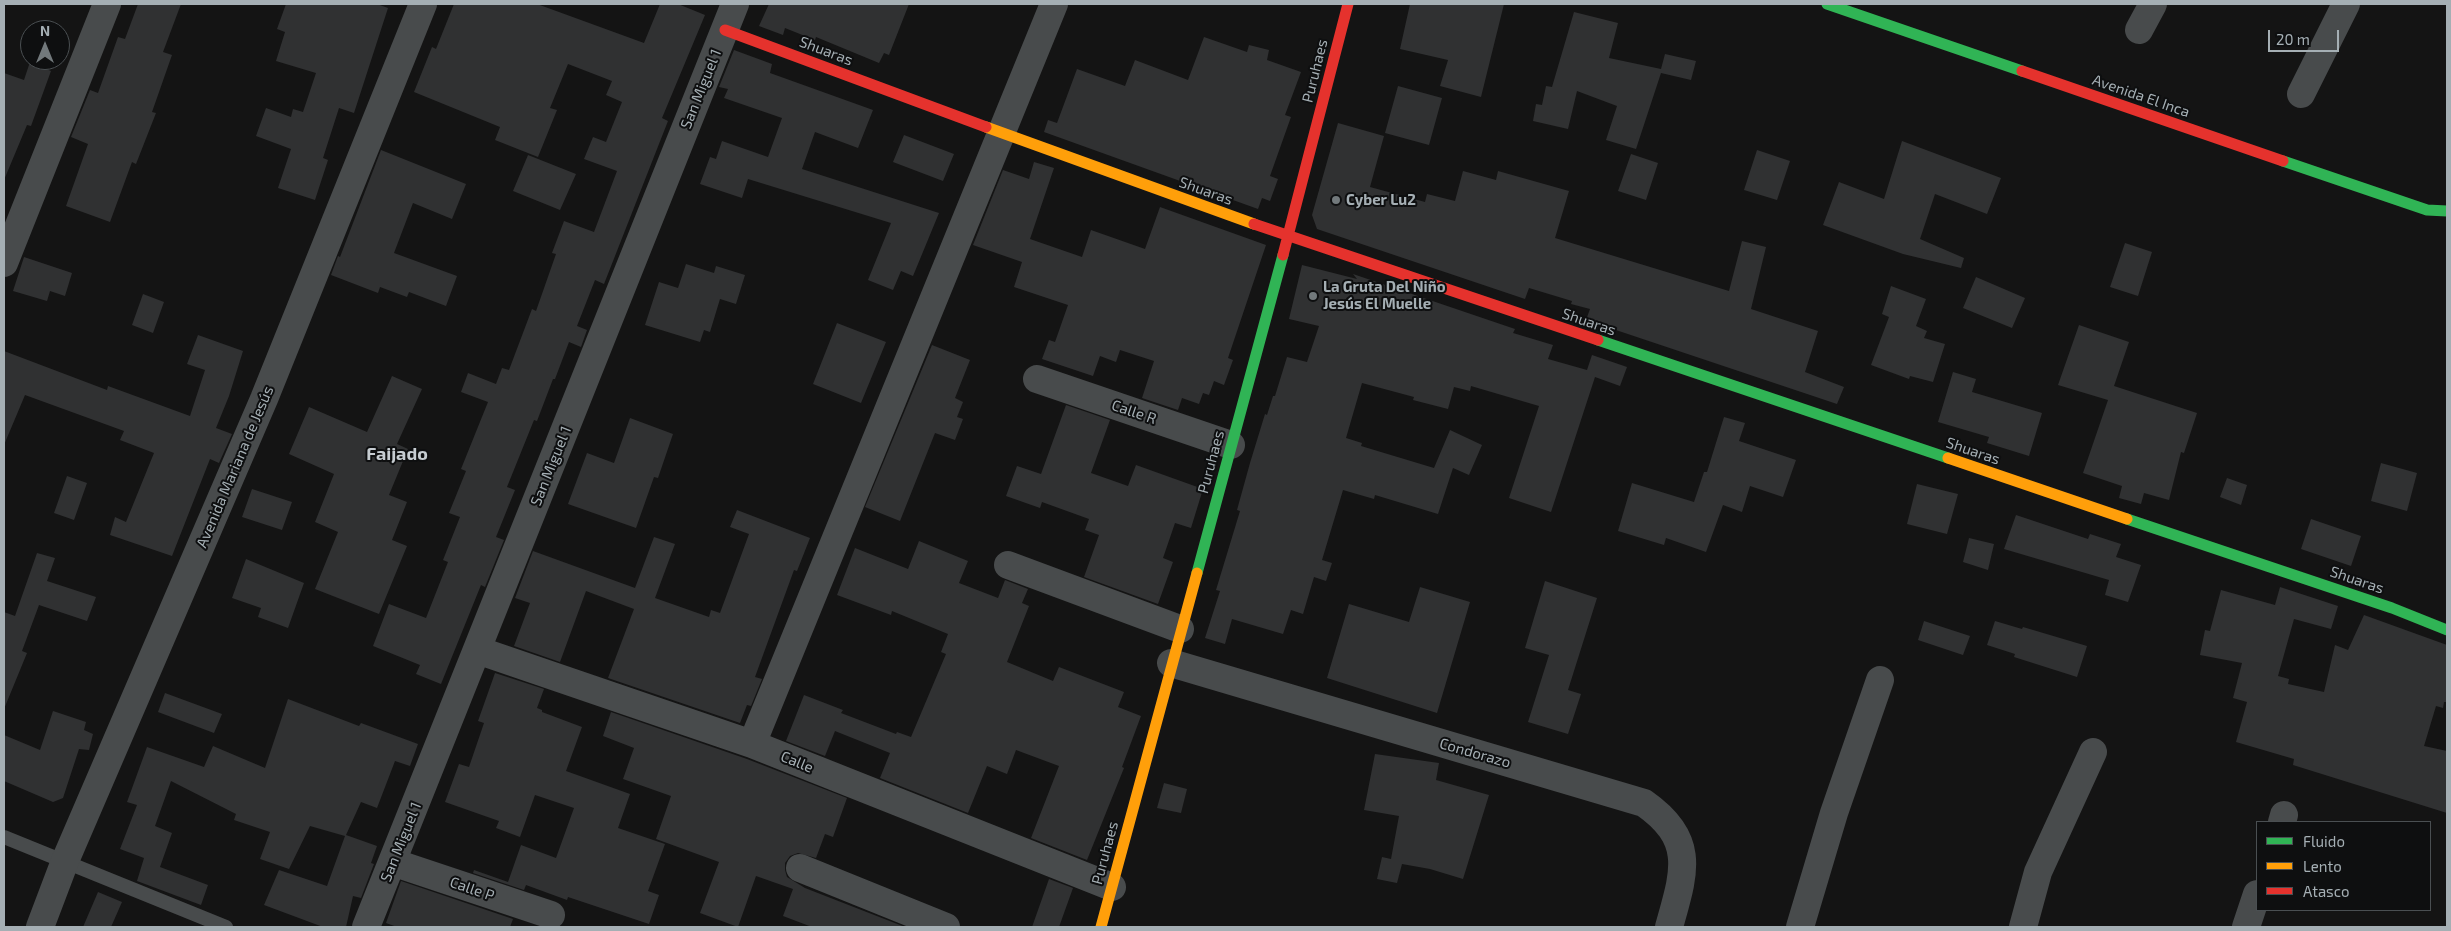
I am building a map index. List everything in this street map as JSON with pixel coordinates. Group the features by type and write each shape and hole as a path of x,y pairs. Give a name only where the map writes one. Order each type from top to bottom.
{"street":[{"path":"4,263 12,218 107,4"},
{"name":"Avenida Mariana de Jesús","path":"40,927 65,860 264,399 423,4"},
{"name":"San Miguel 1","path":"366,927 735,4"},
{"path":"752,744 1054,4"},
{"name":"Puruhaes","path":"1100,927 1288,236 1348,4"},
{"name":"Avenida El Inca","path":"1827,4 2418,207 2447,211"},
{"path":"2139,30 2153,4"},
{"path":"2301,94 2346,4"},
{"name":"Shuaras","path":"725,30 1000,133 1288,236 2392,608 2447,630"},
{"name":"Calle R","path":"1037,379 1231,446"},
{"path":"1008,565 1180,629"},
{"name":"Calle","path":"477,650 752,744 1112,887"},
{"name":"Condorazo","path":"1171,663 1644,803 1662,816 1675,832 1682,853 1682,874 1669,927"},
{"path":"1800,927 1834,814 1880,680"},
{"path":"2023,927 2038,872 2093,752"},
{"name":"Calle P","path":"392,862 551,916"},
{"path":"800,868 946,927"},
{"path":"2246,927 2256,897"}],"lane":[{"path":"4,836 226,927"}],"building":[{"path":"138,4 181,4 163,52 172,55 152,112 156,113 136,164 132,162 110,222 66,206 88,144 71,137 90,90 98,93 118,37 125,39"},
{"path":"286,4 377,4 388,8 354,113 339,108 323,158 328,160 315,200 278,188 291,149 256,136 266,108 291,117 293,109 303,112 316,73 276,61 285,32 277,29"},
{"path":"454,4 537,4 644,43 660,4 678,4 705,15 662,118 668,121 604,284 595,280 577,326 587,330 581,347 569,342 555,379 553,379 537,421 534,420 507,487 515,490 496,537 504,540 485,587 481,585 441,684 416,674 420,665 373,646 389,604 426,618 448,562 443,560 460,517 449,513 466,471 461,469 488,402 461,392 468,373 496,384 502,368 509,370 532,309 536,311 556,254 552,253 564,221 594,232 617,171 584,159 593,137 606,142 622,102 606,95 612,81 568,64 550,108 557,110 538,157 495,140 500,127 414,92 432,47 436,49"},
{"path":"769,4 909,4 889,55 884,53 879,63 816,37 815,40 785,28 783,35 759,26"},
{"path":"1410,4 1504,4 1481,97 1440,86 1448,60 1400,49"},
{"path":"1574,12 1618,23 1609,58 1661,69 1665,54 1696,61 1691,80 1661,73 1636,149 1606,140 1617,106 1577,91 1568,129 1533,121 1536,104 1542,105 1546,86 1552,87"},
{"path":"1204,37 1247,52 1249,45 1269,50 1267,60 1301,72 1285,115 1291,117 1270,176 1278,179 1270,201 1262,198 1258,209 1044,132 1048,120 1057,123 1077,69 1125,86 1135,60 1188,80"},
{"path":"734,50 772,64 770,73 873,110 858,148 815,132 802,169 939,213 913,276 901,271 893,290 868,280 891,223 748,179 742,198 700,184 710,157 716,159 722,141 768,157 782,118 724,98 728,89 719,87"},
{"path":"27,70 51,71 31,126 27,125 4,180 4,73 24,80"},
{"path":"1398,86 1442,98 1429,145 1385,133"},
{"path":"1338,123 1384,136 1370,187 1425,202 1427,194 1455,201 1463,171 1496,180 1498,171 1569,191 1555,238 1729,291 1742,241 1766,247 1751,309 1818,331 1805,372 1844,387 1837,404 1586,320 1590,309 1571,304 1572,301 1529,288 1525,299 1317,229 1312,215"},
{"path":"904,135 954,154 943,181 893,162"},
{"path":"1902,141 2001,178 1987,214 1935,194 1920,239 1964,258 1961,268 1903,254 1823,225 1839,182 1884,199"},
{"path":"381,150 466,184 452,219 413,203 394,253 457,276 446,306 409,292 407,297 380,287 378,293 331,275 338,256 340,257"},
{"path":"1757,150 1790,161 1777,200 1744,190"},
{"path":"1631,154 1658,163 1646,200 1618,191"},
{"path":"528,155 576,174 560,210 513,191"},
{"path":"1034,162 1054,168 1030,239 1082,257 1091,230 1145,249 1160,207 1266,245 1228,358 1233,360 1224,385 1214,381 1209,395 1203,393 1199,404 1182,398 1178,410 1142,398 1154,361 1120,350 1116,362 1100,356 1093,376 1042,359 1049,340 1055,342 1068,305 1014,287 1022,262 973,245 1003,170 1029,179"},
{"path":"2125,243 2152,252 2138,296 2110,287"},
{"path":"24,257 72,273 65,296 50,291 47,301 13,291"},
{"path":"686,264 714,273 716,266 745,275 736,304 720,299 710,332 704,330 700,342 645,325 659,282 678,288"},
{"path":"1302,265 1357,279 1353,274 1515,329 1513,333 1553,345 1548,359 1587,370 1592,355 1627,367 1620,386 1595,377 1551,512 1509,498 1539,406 1471,386 1470,391 1454,387 1448,409 1413,400 1414,397 1362,383 1346,438 1362,443 1361,446 1434,468 1450,430 1482,445 1469,475 1453,468 1438,514 1375,495 1374,499 1343,490 1322,560 1332,563 1326,581 1314,577 1303,614 1291,610 1283,634 1232,619 1225,644 1205,638 1220,591 1216,590 1240,511 1237,510 1250,463 1265,414 1267,415 1273,396 1275,396 1287,357 1307,362 1319,326 1289,319"},
{"path":"1976,277 2025,298 2012,328 1963,308"},
{"path":"1891,286 1926,299 1916,326 1927,331 1924,338 1945,344 1933,382 1910,376 1909,379 1871,365 1889,317 1882,314"},
{"path":"143,294 164,302 153,333 132,325"},
{"path":"837,323 886,342 861,403 813,384"},
{"path":"2079,325 2129,342 2114,386 2197,413 2184,453 2181,452 2169,500 2144,493 2141,504 2119,498 2122,486 2083,473 2108,400 2058,385"},
{"path":"198,335 243,351 229,396 216,428 232,434 219,463 210,459 172,556 110,535 115,517 126,522 154,453 120,440 124,431 25,395 4,445 4,351 107,390 108,386 190,416 205,370 187,364"},
{"path":"932,345 970,360 955,398 963,402 957,417 963,419 955,440 935,433 900,521 865,507"},
{"path":"1953,372 1976,379 1972,392 2042,413 2029,456 1987,443 1989,437 1938,422"},
{"path":"392,376 422,389 397,444 408,449 389,495 407,502 392,540 407,546 379,614 315,589 338,532 315,522 334,474 289,454 309,407 367,432"},
{"path":"1066,405 1110,420 1091,473 1128,486 1136,465 1203,489 1191,528 1175,523 1163,558 1173,562 1158,604 1084,577 1099,535 1085,530 1089,519 1042,502 1040,508 1006,496 1017,466 1041,474"},
{"path":"1724,417 1745,423 1739,441 1796,460 1783,497 1750,486 1742,512 1723,505 1706,552 1666,538 1664,545 1618,531 1632,483 1694,502 1704,472 1707,472"},
{"path":"630,418 673,434 658,478 654,477 636,528 568,504 587,453 614,463"},
{"path":"2381,463 2417,473 2407,511 2371,501"},
{"path":"67,476 87,483 74,520 54,513"},
{"path":"2227,478 2247,485 2241,505 2220,497"},
{"path":"1917,484 1958,494 1947,534 1907,524"},
{"path":"252,489 292,502 282,530 242,517"},
{"path":"737,510 810,538 797,571 794,570 755,677 762,679 751,706 747,705 740,723 608,678 634,609 586,591 560,662 514,646 530,603 515,598 533,551 635,588 654,537 675,544 655,598 709,617 711,610 720,613 749,534 730,527"},
{"path":"2016,515 2088,539 2090,534 2121,544 2116,557 2141,565 2128,602 2105,595 2109,580 2004,549"},
{"path":"2311,519 2361,536 2351,566 2301,549"},
{"path":"1969,538 1994,544 1988,570 1963,562"},
{"path":"919,541 968,561 959,583 998,598 1005,580 1028,589 1022,603 1029,606 1007,662 1053,681 1059,667 1124,692 1118,707 1141,716 1122,767 1124,768 1087,860 1031,838 1059,766 1016,750 1007,774 987,766 968,813 880,778 890,753 835,731 825,756 786,741 804,695 843,710 841,713 896,734 897,732 911,737 946,654 941,652 948,634 892,611 891,615 837,595 855,548 908,569"},
{"path":"37,553 55,558 47,581 96,597 87,621 39,605 22,651 27,653 4,709 4,612 15,616"},
{"path":"246,559 304,583 288,628 258,617 261,608 232,598"},
{"path":"1545,581 1597,598 1568,690 1581,694 1568,734 1528,722 1549,655 1525,648"},
{"path":"1420,587 1470,602 1437,713 1327,678 1349,604 1409,622"},
{"path":"2280,587 2338,606 2331,629 2294,619 2278,676 2289,679 2288,684 2324,692 2335,645 2348,650 2364,615 2447,645 2447,702 2444,702 2443,708 2436,706 2424,746 2447,751 2447,813 2293,765 2294,759 2236,742 2247,702 2233,698 2242,663 2200,655 2205,630 2210,631 2221,590 2275,605"},
{"path":"1924,621 1970,636 1963,655 1918,640"},
{"path":"1995,621 2022,629 2023,627 2087,646 2077,677 2014,657 2015,654 1987,645"},
{"path":"495,673 544,689 537,708 542,710 542,712 582,727 566,771 630,794 618,828 665,844 648,891 659,895 649,924 568,897 567,900 526,885 524,890 473,873 474,870 508,882 521,845 556,858 574,808 535,795 520,837 496,828 499,821 445,802 459,764 469,767 484,723 478,721"},
{"path":"165,693 222,714 214,733 158,712"},
{"path":"288,699 359,726 361,723 418,744 410,766 395,761 377,808 361,802 346,835 377,846 371,863 374,864 361,898 353,896 346,927 323,927 264,905 279,870 327,886 345,836 310,826 289,869 260,859 270,832 234,820 236,814 171,781 155,826 172,833 160,867 208,885 201,905 137,881 144,858 120,849 137,805 127,802 147,747 204,767 213,746 265,768"},
{"path":"53,711 86,722 84,730 93,734 89,750 79,749 63,798 53,802 4,781 4,735 40,750"},
{"path":"611,712 747,759 847,798 833,837 825,834 816,858 798,853 790,856 785,863 787,877 805,888 905,927 812,927 783,916 793,889 756,876 738,927 700,913 719,862 656,839 671,796 623,779 634,748 603,736"},
{"path":"1375,754 1439,763 1436,780 1489,795 1463,879 1430,869 1402,864 1397,883 1377,879 1382,857 1391,859 1399,816 1364,810"},
{"path":"1164,783 1187,789 1181,813 1157,808"},
{"path":"1049,879 1073,888 1059,927 1032,927"},
{"path":"401,881 513,919 510,927 397,927 386,923"},
{"path":"98,892 122,902 111,927 83,927"}],"traffic: fast":[{"path":"1827,4 2022,71"},
{"path":"2283,161 2427,210 2447,211"},
{"path":"1197,573 1283,255"},
{"path":"1598,340 1948,458"},
{"path":"2127,519 2392,608 2447,630"}],"traffic: slow":[{"path":"986,127 1254,224"},
{"path":"1948,458 2127,519"},
{"path":"1101,927 1197,573"}],"traffic: jam":[{"path":"1283,255 1348,4"},
{"path":"725,30 986,127"},
{"path":"2022,71 2283,161"},
{"path":"1254,224 1598,340"}],"place":[{"name":"Cyber Lu2","path":"1336,200"},
{"name":"La Gruta Del Niño Jesús El Muelle","path":"1313,296"}],"district":[{"name":"Faijado","path":"397,454"}]}
